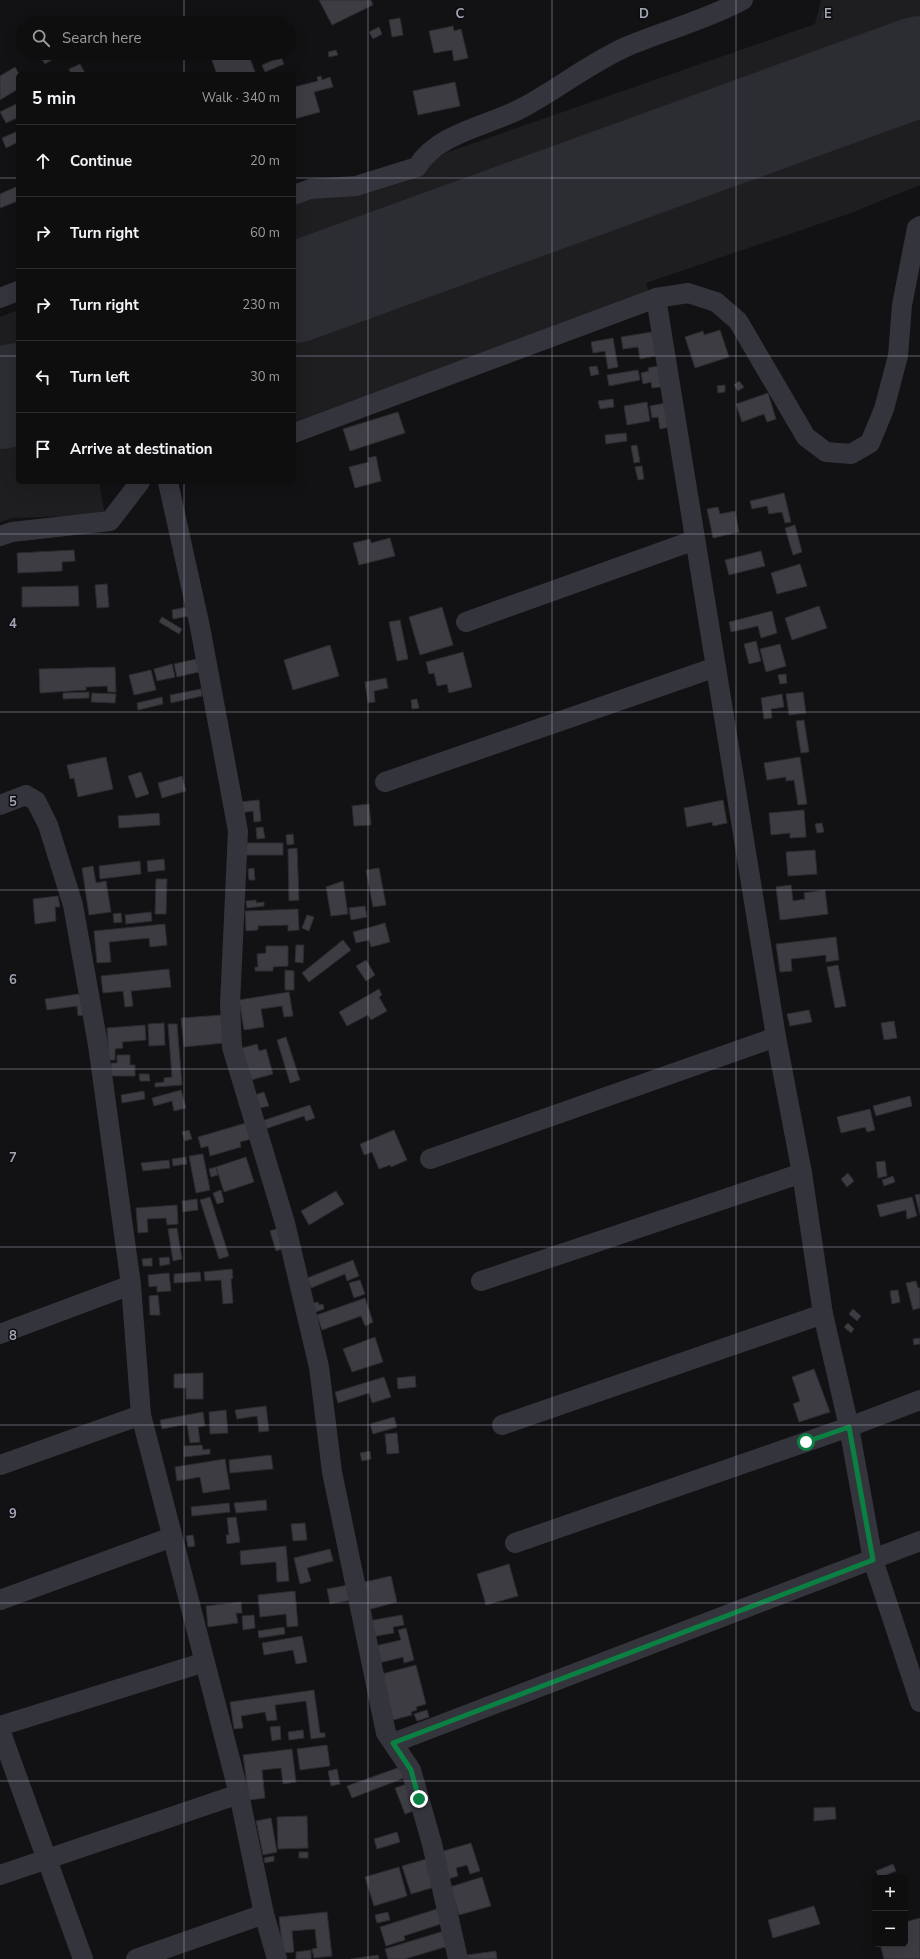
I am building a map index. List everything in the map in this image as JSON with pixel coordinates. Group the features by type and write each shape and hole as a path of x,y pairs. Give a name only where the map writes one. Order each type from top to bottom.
{"street":[{"path":"296,194 310,189 356,186 417,167 424,156 450,139 520,109 597,61 628,46 725,9 743,0"},
{"path":"296,432 656,298 688,293 716,302 738,321 781,397 806,437 826,452 851,454 870,443 884,409 898,356 902,305 912,248 917,228 920,226"},
{"path":"0,298 16,292"},
{"path":"656,298 776,1037 802,1173 823,1314 849,1427 873,1560 920,1702"},
{"path":"0,536 12,532 110,521 138,484"},
{"path":"168,484 200,627 238,831 230,1004 232,1047 285,1223 315,1352 332,1472 386,1733 411,1770 432,1844 458,1959"},
{"path":"466,622 695,540"},
{"path":"385,782 716,667"},
{"path":"0,805 26,796 36,801 48,825 73,905 98,1045 131,1284 141,1415 239,1794 264,1914 277,1959"},
{"path":"430,1159 776,1037"},
{"path":"481,1281 802,1173"},
{"path":"0,1334 131,1284"},
{"path":"502,1425 823,1314"},
{"path":"515,1543 849,1427 920,1400"},
{"path":"0,1465 141,1415"},
{"path":"0,1600 172,1537"},
{"path":"393,1743 920,1541"},
{"path":"0,1726 205,1662"},
{"path":"0,1730 83,1959"},
{"path":"0,1875 239,1794"},
{"path":"136,1959 264,1914"}],"shaded area":[{"path":"821,0 920,0 920,185 851,213 646,283 650,296 477,355 296,421 296,204 316,196 421,168 448,152 815,24"},
{"path":"16,311 16,484 99,484 105,515 12,518 0,522 0,317"}],"building":[{"path":"319,0 371,0 373,5 332,25"},
{"path":"823,10 828,10 827,18 822,18"},
{"path":"400,18 403,35 392,37 389,20"},
{"path":"453,26 454,31 461,29 468,58 454,61 452,50 434,53 429,31"},
{"path":"379,27 382,34 373,39 369,32"},
{"path":"336,50 338,55 329,57 328,52"},
{"path":"42,60 52,60 45,64"},
{"path":"212,60 251,60 255,72 216,72"},
{"path":"274,60 282,60 284,64 265,72 262,65"},
{"path":"80,64 84,72 70,72 69,69"},
{"path":"15,67 18,72 16,72 16,90 0,100 0,76"},
{"path":"321,76 322,80 330,77 333,87 314,92 320,112 296,118 296,86 318,81 317,77"},
{"path":"455,82 460,106 418,115 413,91"},
{"path":"16,104 16,118 6,123 0,112"},
{"path":"16,132 16,143 6,148 2,138"},
{"path":"16,187 16,202 0,208 0,194"},
{"path":"720,330 729,357 695,368 685,337 703,331 704,335"},
{"path":"652,332 656,356 640,359 638,347 623,349 621,337"},
{"path":"613,338 618,367 608,369 605,351 593,353 591,342"},
{"path":"597,366 599,374 591,376 589,367"},
{"path":"658,366 661,387 652,388 651,382 643,384 641,373 649,371 648,368"},
{"path":"638,370 640,380 609,386 607,375"},
{"path":"739,381 744,387 738,391 734,385"},
{"path":"725,385 725,392 718,393 717,386"},
{"path":"768,393 776,419 767,422 764,414 742,422 736,404"},
{"path":"613,399 614,407 600,409 598,401"},
{"path":"647,402 650,421 627,425 624,406"},
{"path":"665,403 669,427 660,429 658,417 652,418 650,406"},
{"path":"398,412 405,433 350,451 343,429"},
{"path":"626,433 627,441 606,444 605,435"},
{"path":"637,445 640,462 634,463 631,446"},
{"path":"376,456 381,481 355,488 349,467 369,462 368,458"},
{"path":"642,466 644,479 638,480 635,467"},
{"path":"784,493 791,522 785,523 782,512 769,514 767,506 752,509 750,501"},
{"path":"718,507 720,514 735,511 739,532 713,538 707,509"},
{"path":"795,525 802,552 793,555 785,528"},
{"path":"390,538 395,556 359,565 353,543 370,539 371,543"},
{"path":"74,550 75,561 62,562 62,571 18,573 17,553"},
{"path":"761,551 765,566 729,575 725,560"},
{"path":"800,564 807,586 777,594 771,573"},
{"path":"107,584 109,607 97,608 95,585"},
{"path":"78,586 79,606 22,607 22,587"},
{"path":"819,606 827,628 792,640 785,618"},
{"path":"187,607 189,616 173,619 172,610"},
{"path":"442,607 453,645 420,655 409,617"},
{"path":"772,611 777,633 761,638 758,626 731,632 729,622"},
{"path":"162,617 182,629 179,634 159,622"},
{"path":"400,620 408,659 397,661 389,622"},
{"path":"756,641 761,661 749,664 744,644"},
{"path":"780,644 786,666 766,672 760,649"},
{"path":"330,645 339,676 293,690 284,660"},
{"path":"463,652 472,687 449,693 447,684 437,686 434,673 429,674 426,662"},
{"path":"196,659 199,672 177,677 174,664"},
{"path":"172,664 175,677 157,681 154,669"},
{"path":"115,667 116,692 108,692 107,686 86,687 86,690 40,693 39,669"},
{"path":"151,670 156,690 134,695 129,675"},
{"path":"786,674 787,683 780,684 778,675"},
{"path":"386,678 388,688 374,691 375,702 368,703 365,682"},
{"path":"201,689 202,696 171,703 170,695"},
{"path":"89,692 89,698 63,699 63,693"},
{"path":"803,692 806,713 789,715 786,694"},
{"path":"92,693 116,694 115,703 91,702"},
{"path":"782,694 784,707 771,709 772,718 764,719 761,698"},
{"path":"162,697 163,704 138,710 137,703"},
{"path":"417,699 419,708 412,709 411,700"},
{"path":"804,720 809,752 801,753 796,721"},
{"path":"106,757 113,789 78,797 74,778 70,779 67,765"},
{"path":"800,757 807,804 798,805 794,780 786,781 786,777 767,780 764,763"},
{"path":"141,772 149,794 136,798 128,776"},
{"path":"182,776 186,791 162,798 158,783"},
{"path":"259,800 261,821 254,822 253,811 240,813 239,802"},
{"path":"723,800 727,823 713,826 712,822 687,827 684,808"},
{"path":"369,804 371,825 354,826 352,806"},
{"path":"804,810 806,837 790,838 790,833 771,835 769,813"},
{"path":"159,813 160,825 119,828 118,816"},
{"path":"822,823 824,832 817,833 815,824"},
{"path":"263,827 265,838 257,839 256,828"},
{"path":"293,834 294,844 287,845 286,835"},
{"path":"245,843 283,843 283,855 246,855"},
{"path":"297,848 299,900 289,901 288,849"},
{"path":"815,850 817,874 788,876 786,852"},
{"path":"164,859 165,870 148,872 147,861"},
{"path":"140,861 141,874 100,879 99,866"},
{"path":"93,866 96,883 106,881 111,912 89,915 82,868"},
{"path":"254,868 255,880 249,880 248,869"},
{"path":"379,868 386,905 373,907 366,870"},
{"path":"156,879 167,879 166,914 155,914"},
{"path":"343,881 348,914 331,916 326,887"},
{"path":"791,885 793,901 805,899 804,893 825,890 828,914 780,920 776,887"},
{"path":"58,896 60,907 55,907 56,921 35,924 33,899"},
{"path":"256,900 256,903 264,902 264,906 247,908 246,901"},
{"path":"365,906 367,917 351,920 349,908"},
{"path":"298,909 299,930 288,931 288,925 258,926 258,930 246,931 245,911"},
{"path":"151,912 152,921 126,924 125,915"},
{"path":"121,913 122,922 114,923 113,914"},
{"path":"307,915 314,917 309,931 302,928"},
{"path":"385,923 390,942 371,947 369,940 356,943 353,932"},
{"path":"165,924 167,945 150,947 149,938 109,942 111,962 97,963 94,931"},
{"path":"836,937 839,960 826,962 826,955 791,959 792,971 780,972 776,944"},
{"path":"343,940 351,950 309,982 302,973"},
{"path":"296,945 304,945 303,963 295,962"},
{"path":"266,946 288,946 288,966 273,967 273,971 255,971 255,967 258,967 257,954 266,953"},
{"path":"366,960 375,975 366,981 356,966"},
{"path":"838,965 846,1006 835,1008 827,967"},
{"path":"169,969 171,987 131,991 133,1006 125,1007 123,991 103,993 101,976"},
{"path":"285,970 294,971 294,990 285,990"},
{"path":"379,989 382,995 379,997 387,1011 371,1020 368,1015 347,1026 339,1012"},
{"path":"289,992 293,1016 284,1017 282,1006 261,1009 264,1027 244,1030 239,1000"},
{"path":"85,993 88,1014 78,1016 77,1006 47,1010 45,999"},
{"path":"809,1010 812,1022 790,1026 787,1014"},
{"path":"222,1015 224,1043 184,1047 181,1018"},
{"path":"894,1021 897,1038 884,1040 881,1023"},
{"path":"164,1023 165,1045 149,1046 148,1024"},
{"path":"168,1024 177,1024 182,1085 155,1087 155,1083 164,1082 164,1078 172,1077"},
{"path":"145,1025 146,1040 122,1042 123,1048 115,1049 115,1060 109,1060 107,1028"},
{"path":"286,1037 300,1080 290,1083 277,1040"},
{"path":"257,1044 259,1051 266,1049 273,1074 251,1080 242,1048"},
{"path":"117,1055 130,1055 130,1065 135,1065 135,1076 111,1076 111,1063 117,1063"},
{"path":"139,1074 149,1074 150,1081 140,1081"},
{"path":"181,1090 186,1108 174,1111 172,1101 154,1106 152,1098"},
{"path":"144,1091 145,1099 122,1103 121,1095"},
{"path":"264,1092 269,1106 260,1108 255,1095"},
{"path":"910,1096 912,1106 876,1116 873,1106"},
{"path":"310,1105 315,1118 306,1121 304,1116 265,1129 262,1121"},
{"path":"870,1109 875,1130 867,1132 865,1127 841,1133 837,1117"},
{"path":"246,1123 251,1139 240,1142 241,1147 210,1156 208,1146 201,1148 198,1137"},
{"path":"189,1130 192,1139 185,1141 182,1132"},
{"path":"394,1130 407,1160 391,1167 390,1165 379,1169 372,1152 364,1155 360,1144"},
{"path":"203,1154 210,1190 196,1193 189,1156"},
{"path":"186,1157 187,1164 173,1166 172,1159"},
{"path":"246,1157 254,1182 224,1192 216,1167"},
{"path":"169,1160 170,1168 143,1171 141,1163"},
{"path":"885,1161 887,1176 878,1178 876,1162"},
{"path":"216,1167 218,1175 211,1177 209,1169"},
{"path":"848,1173 854,1181 847,1187 841,1179"},
{"path":"893,1176 895,1182 884,1186 882,1180"},
{"path":"221,1190 224,1202 217,1204 213,1193"},
{"path":"336,1191 344,1204 309,1225 301,1211"},
{"path":"920,1194 920,1215 915,1195"},
{"path":"210,1197 229,1256 219,1259 200,1200"},
{"path":"912,1197 917,1216 907,1219 906,1210 880,1217 877,1205"},
{"path":"197,1199 198,1210 183,1212 182,1201"},
{"path":"177,1205 178,1224 167,1225 166,1218 147,1219 148,1232 138,1233 136,1208"},
{"path":"177,1228 182,1259 173,1261 168,1229"},
{"path":"279,1228 285,1248 276,1251 270,1231"},
{"path":"169,1257 170,1264 160,1266 159,1258"},
{"path":"152,1258 152,1266 143,1266 142,1259"},
{"path":"353,1260 359,1276 347,1281 345,1274 311,1288 307,1278"},
{"path":"232,1269 233,1278 231,1279 233,1303 223,1304 221,1280 205,1281 204,1272"},
{"path":"200,1272 201,1281 174,1283 174,1274"},
{"path":"169,1273 171,1291 157,1292 157,1286 149,1287 148,1275"},
{"path":"360,1280 365,1294 354,1298 349,1283"},
{"path":"916,1281 918,1288 920,1288 920,1308 913,1310 906,1283"},
{"path":"898,1290 900,1302 892,1304 890,1291"},
{"path":"158,1295 160,1315 150,1315 149,1296"},
{"path":"365,1298 373,1322 365,1326 361,1316 322,1330 317,1315"},
{"path":"318,1302 319,1305 323,1304 324,1309 315,1312 313,1303"},
{"path":"853,1309 861,1316 857,1321 849,1314"},
{"path":"848,1323 854,1329 851,1333 844,1327"},
{"path":"375,1337 383,1362 352,1372 343,1349"},
{"path":"920,1338 920,1344 914,1345 913,1339"},
{"path":"814,1369 830,1412 799,1422 793,1404 800,1401 792,1377"},
{"path":"203,1373 203,1399 186,1399 186,1388 174,1388 174,1374"},
{"path":"415,1376 416,1387 398,1389 397,1378"},
{"path":"384,1377 391,1397 372,1403 369,1393 338,1403 335,1392"},
{"path":"266,1406 269,1431 259,1432 257,1416 237,1419 235,1410"},
{"path":"226,1410 228,1433 210,1434 209,1412"},
{"path":"203,1412 205,1426 198,1427 200,1442 190,1443 187,1424 162,1429 160,1420"},
{"path":"394,1417 397,1427 373,1434 370,1424"},
{"path":"397,1433 399,1453 387,1454 385,1434"},
{"path":"202,1445 203,1450 210,1449 210,1454 184,1457 184,1446"},
{"path":"370,1451 371,1459 362,1461 360,1453"},
{"path":"271,1455 273,1469 230,1473 229,1460"},
{"path":"225,1459 230,1489 203,1493 200,1477 177,1481 175,1467"},
{"path":"266,1500 267,1510 236,1513 234,1503"},
{"path":"229,1503 230,1512 192,1516 191,1507"},
{"path":"236,1517 240,1542 227,1544 226,1535 229,1535 227,1518"},
{"path":"305,1523 307,1540 293,1541 291,1524"},
{"path":"193,1535 195,1546 188,1547 186,1536"},
{"path":"286,1546 289,1581 277,1582 276,1562 241,1565 240,1551"},
{"path":"330,1549 333,1561 307,1568 311,1581 300,1584 294,1558"},
{"path":"509,1564 518,1596 486,1605 477,1574"},
{"path":"391,1576 397,1602 367,1610 360,1583"},
{"path":"349,1585 352,1600 330,1604 327,1589"},
{"path":"295,1591 298,1626 287,1627 286,1614 260,1617 258,1595"},
{"path":"241,1602 242,1613 236,1613 238,1623 208,1627 206,1606"},
{"path":"254,1615 255,1628 243,1630 242,1616"},
{"path":"402,1615 404,1625 393,1627 394,1633 371,1637 368,1621"},
{"path":"284,1627 285,1634 259,1638 258,1631"},
{"path":"406,1628 414,1660 404,1663 403,1657 379,1663 375,1646 401,1640 398,1630"},
{"path":"302,1636 307,1662 296,1664 293,1650 264,1655 262,1643"},
{"path":"416,1665 426,1704 416,1707 417,1710 411,1712 412,1715 393,1720 382,1674"},
{"path":"314,1690 320,1733 325,1733 325,1737 311,1739 306,1701 275,1705 277,1720 267,1721 265,1712 241,1716 243,1728 234,1729 230,1702"},
{"path":"427,1710 429,1717 417,1721 414,1714"},
{"path":"280,1726 281,1739 272,1741 270,1727"},
{"path":"303,1730 304,1738 289,1740 288,1732"},
{"path":"327,1745 330,1766 300,1770 297,1749"},
{"path":"292,1749 296,1782 283,1784 281,1768 262,1770 265,1798 249,1800 243,1755"},
{"path":"400,1767 404,1778 352,1798 347,1786"},
{"path":"337,1769 340,1784 331,1786 328,1771"},
{"path":"407,1784 416,1810 405,1814 395,1788"},
{"path":"835,1807 836,1819 814,1821 814,1808"},
{"path":"307,1816 308,1848 278,1849 277,1817"},
{"path":"271,1818 277,1852 263,1855 256,1821"},
{"path":"397,1832 400,1842 377,1849 374,1839"},
{"path":"471,1843 480,1871 470,1874 467,1865 456,1868 458,1876 448,1879 440,1852"},
{"path":"299,1852 308,1852 308,1858 299,1858"},
{"path":"274,1856 274,1861 265,1863 264,1858"},
{"path":"430,1858 438,1886 411,1894 402,1866"},
{"path":"893,1864 896,1871 886,1875 878,1875 876,1871"},
{"path":"399,1867 407,1896 374,1906 365,1877"},
{"path":"482,1877 491,1906 459,1915 450,1887"},
{"path":"814,1906 820,1924 773,1938 768,1920"},
{"path":"440,1908 444,1923 404,1936 405,1940 386,1946 380,1927"},
{"path":"327,1912 332,1956 314,1958 312,1949 317,1948 315,1929 292,1931 294,1952 283,1953 279,1917"},
{"path":"388,1912 390,1920 377,1923 375,1915"},
{"path":"920,1918 920,1959 884,1959 881,1947 908,1947 908,1921"},
{"path":"447,1930 452,1945 405,1959 388,1959 385,1949"},
{"path":"311,1950 311,1959 296,1959 296,1952"},
{"path":"496,1951 497,1959 468,1959 467,1955"},
{"path":"378,1955 379,1959 351,1959"}],"runway":[{"path":"296,292 920,66"},
{"path":"0,399 16,394"}],"route":[{"path":"419,1799 411,1770 393,1743 873,1560 849,1427 806,1442"}]}
